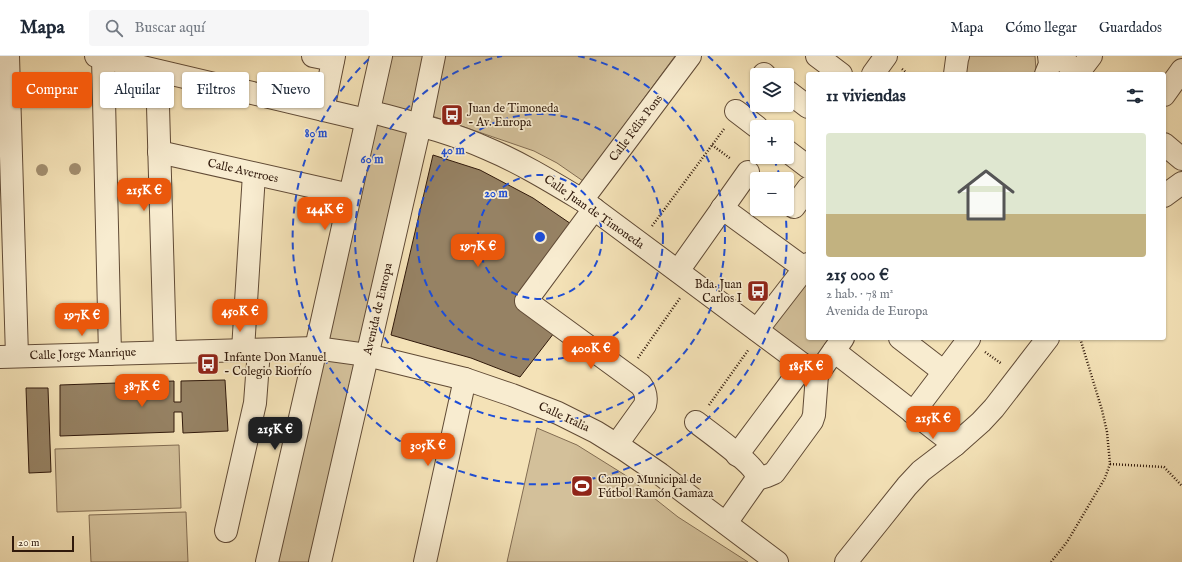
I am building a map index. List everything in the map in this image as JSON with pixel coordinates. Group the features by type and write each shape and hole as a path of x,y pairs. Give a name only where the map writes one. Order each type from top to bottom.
{"street":[{"path":"8,56 8,357"},
{"path":"267,562 381,56"},
{"name":"Avenida de Europa","path":"320,562 420,125 434,56"},
{"name":"Calle Félix Pons","path":"626,375 526,301 588,205 690,56"},
{"path":"817,56 838,72"},
{"path":"874,72 886,56"},
{"path":"1047,72 1050,64 1049,56"},
{"path":"1058,56 1083,68"},
{"path":"99,57 106,192 110,354"},
{"name":"Calle Juan de Timoneda","path":"99,57 323,110 420,125 459,137 510,159 541,175 588,205 811,370"},
{"path":"323,110 327,57"},
{"path":"1166,92 1182,70"},
{"path":"158,71 165,352"},
{"path":"794,96 806,105"},
{"path":"736,112 750,123"},
{"path":"1166,146 1182,159"},
{"name":"Calle Averroes","path":"160,152 350,195"},
{"path":"794,156 806,165"},
{"path":"685,276 722,208 748,172"},
{"path":"226,531 255,403 251,350 254,174"},
{"path":"1166,195 1182,184"},
{"path":"794,207 806,191"},
{"path":"722,208 806,266 759,331"},
{"path":"903,340 944,372"},
{"path":"913,413 967,340"},
{"path":"846,562 907,486 921,471 982,422 1018,377 1042,340"},
{"path":"737,455 811,370 838,345 913,413 955,445"},
{"name":"Calle Italia","path":"251,350 316,348 367,355 465,379 558,413 617,444 660,474 777,562"},
{"name":"Calle Jorge Manrique","path":"8,357 251,350"},
{"path":"726,523 757,478 774,473 812,421 814,415 811,370"},
{"path":"617,444 645,405 646,398 645,391 641,386 626,375"},
{"path":"425,562 465,379"},
{"path":"696,422 753,469 757,478"}],"path":[{"path":"640,243 736,112"},
{"path":"106,192 161,191"},
{"path":"626,375 685,276"},
{"path":"696,422 759,331"},
{"path":"969,340 1018,377"},
{"path":"1051,562 1067,542 1105,478 1110,464 1107,432 1102,410 1081,340"},
{"path":"1110,464 1164,467 1182,486"}],"shaded area":[{"path":"385,56 429,56 415,112 376,102"},
{"path":"445,56 675,56 583,181 557,163 534,151 429,115"},
{"path":"969,56 1035,56 1036,70 1035,72 966,72 964,66"},
{"path":"372,122 410,132 364,345 324,341"},
{"path":"806,278 806,340 831,340 813,363 768,328"},
{"path":"322,359 359,363 314,562 275,562"},
{"name":"Campo Municipal de Fútbol Ramón Gamaza","path":"537,428 577,445 625,475 678,517 748,562 507,562"},
{"path":"179,445 181,508 57,512 55,449"},
{"path":"186,512 188,562 91,562 89,515"}],"building":[{"path":"433,155 480,170 533,198 577,228 518,307 554,333 520,377 471,358 391,335"},
{"path":"225,380 228,431 183,433 182,412 174,412 174,432 60,436 60,385 174,381 174,402 181,402 181,381"},
{"path":"26,388 48,388 51,472 29,473"}],"place":[{"name":"Juan de Timoneda - Av. Europa","path":"452,115"},
{"name":"Bda. Juan Carlos I","path":"758,291"},
{"name":"Infante Don Manuel - Colegio Riofrío","path":"208,364"},
{"name":"Campo Municipal de Fútbol Ramón Gamaza","path":"582,486"}]}
